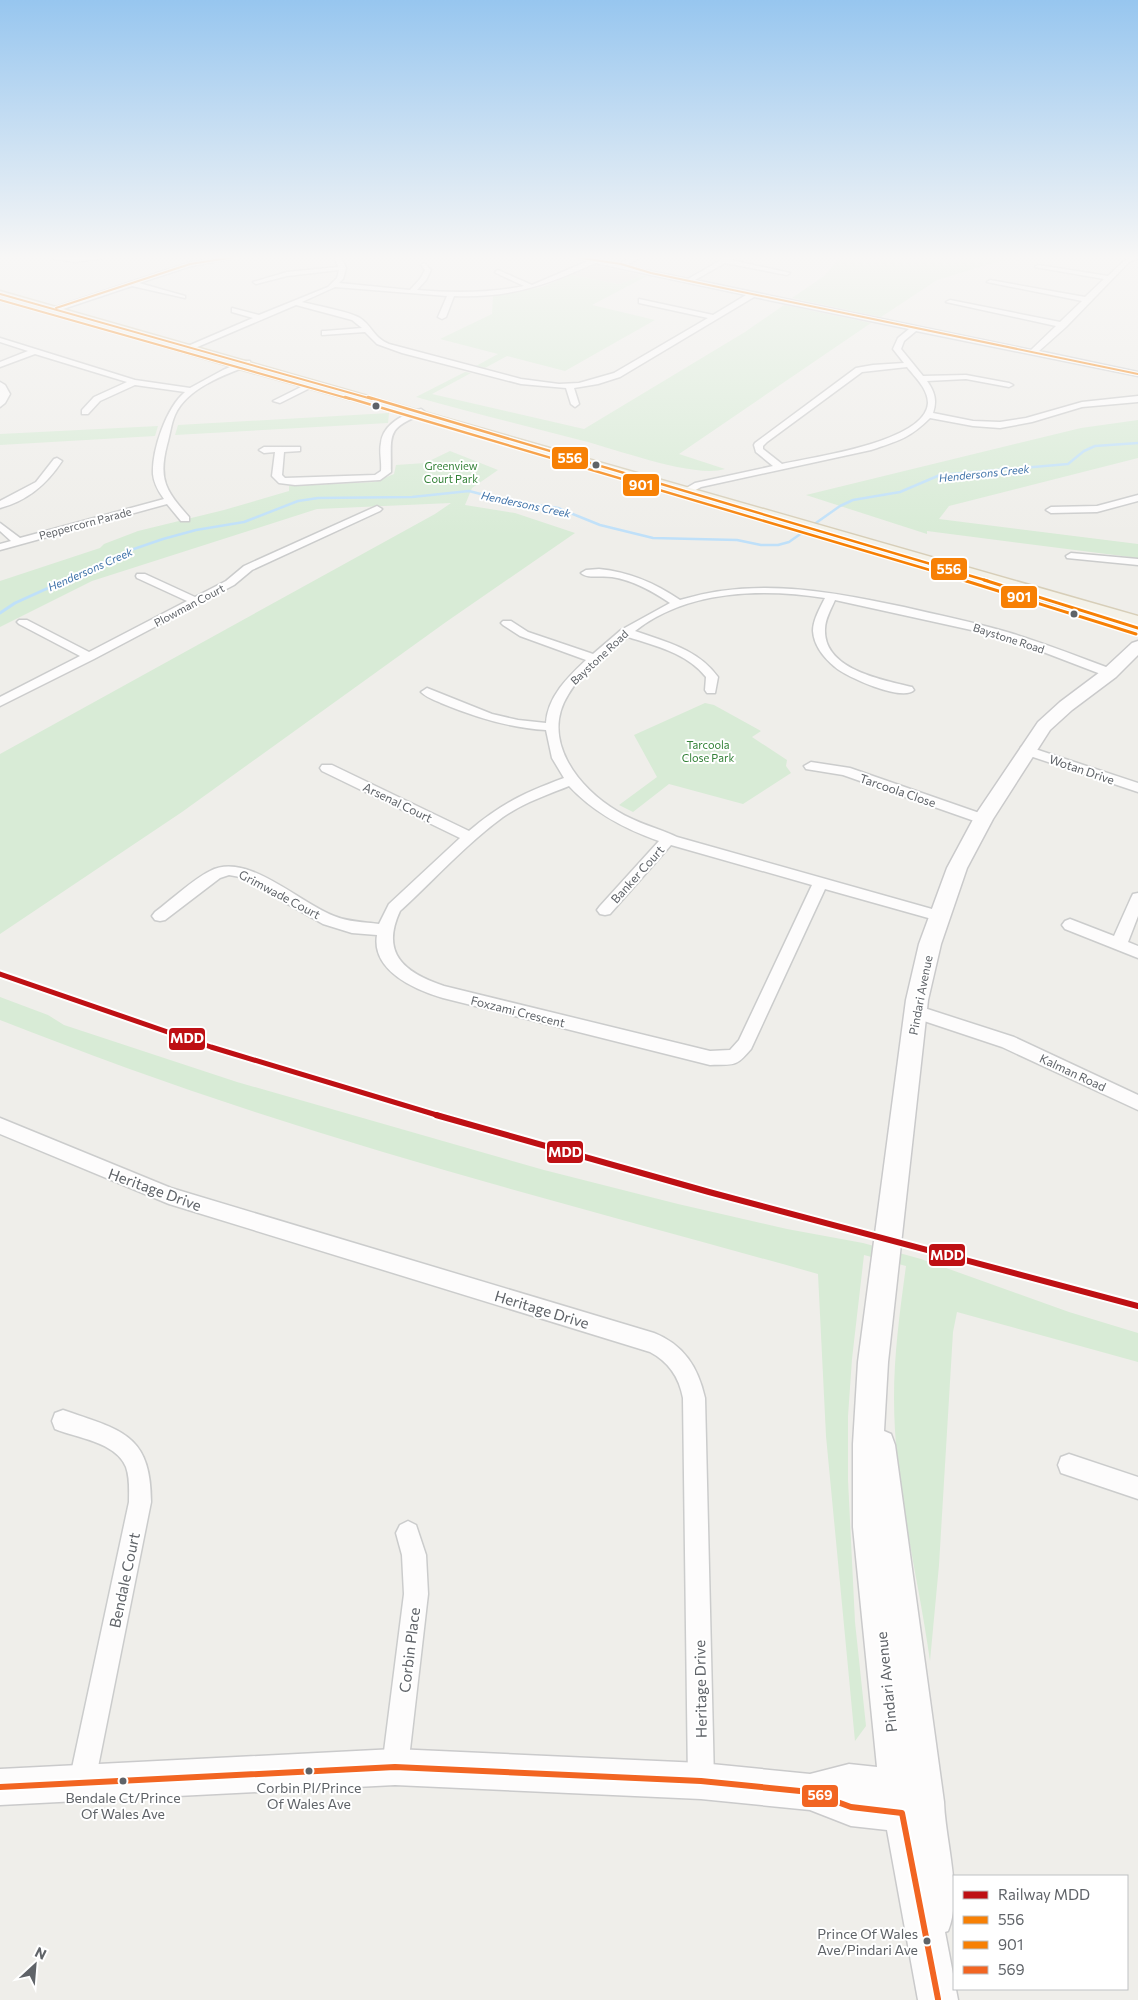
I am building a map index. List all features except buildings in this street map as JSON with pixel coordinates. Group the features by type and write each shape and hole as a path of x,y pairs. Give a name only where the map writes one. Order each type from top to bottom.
{"main road":[{"path":"193,349 692,493 1136,624"}],"street":[{"path":"31,349 134,382 191,391"},
{"path":"398,349 512,380 534,384 570,386 596,382 617,375 660,349"},
{"path":"692,493 721,482 893,440 918,427 928,415 932,404 931,397 927,387 898,349"},
{"path":"1025,349 1138,374"},
{"path":"0,365 36,351"},
{"path":"185,519 169,501 160,487 158,465 171,414 178,403 191,391 244,364"},
{"path":"782,468 754,448 859,370 873,367 909,365"},
{"path":"920,379 966,377 1010,385"},
{"path":"502,386 512,380"},
{"path":"85,412 97,399 134,382"},
{"path":"0,384 6,390 6,394 0,404"},
{"path":"277,402 314,384"},
{"path":"570,386 575,404"},
{"path":"928,415 999,425 1035,420 1060,410 1085,404 1138,400"},
{"path":"280,450 277,476 282,481 377,478 386,472 386,438 390,430 417,414"},
{"path":"264,450 297,448"},
{"path":"0,505 40,485 49,476 57,461"},
{"path":"1051,510 1098,509 1138,498"},
{"name":"Peppercorn Parade","path":"0,547 169,501"},
{"name":"Plowman Court","path":"0,702 230,583 248,568 377,509"},
{"path":"0,526 17,541"},
{"path":"1071,556 1099,557 1138,562"},
{"path":"586,572 628,576 647,584 678,604"},
{"path":"141,576 196,601"},
{"name":"Baystone Road","path":"939,916 669,839 620,819 593,802 572,780 556,752 552,727 554,714 561,695 595,658 625,632 645,618 678,604 726,592 760,589 796,590 832,595 988,630 1116,667"},
{"path":"832,595 823,614 819,631 828,654 844,668 864,679 891,688 908,690"},
{"path":"23,622 90,657"},
{"path":"507,623 524,634 595,658"},
{"path":"1116,667 1136,624"},
{"path":"625,632 678,651 697,661 712,677 711,690"},
{"name":"Pindari Avenue","path":"938,1999 908,1801 873,1362 916,1006 930,944 939,916 957,868 983,819 1026,750 1044,726 1060,710 1116,667 1138,646"},
{"path":"426,692 497,721 531,727 552,727"},
{"name":"Wotan Drive","path":"1026,750 1138,788"},
{"name":"Tarcoola Close","path":"811,766 845,771 983,819"},
{"name":"Arsenal Court","path":"327,768 470,837"},
{"path":"384,930 388,918 403,897 490,819 512,805 543,790 572,780"},
{"name":"Banker Court","path":"605,910 669,839"},
{"name":"Grimwade Court","path":"160,916 215,874 228,870 244,874 328,920 352,927 384,930"},
{"name":"Foxzami Crescent","path":"384,930 388,956 395,967 415,983 426,988 710,1058 727,1058 738,1054 745,1044 821,882"},
{"path":"1119,944 1138,898"},
{"path":"1070,925 1138,952"},
{"name":"Kalman Road","path":"916,1006 1008,1042 1138,1102"},
{"name":"Heritage Drive","path":"0,1126 169,1196 654,1343 666,1348 677,1357 687,1374 694,1398 701,1781"},
{"name":"Bendale Court","path":"63,1421 118,1442 127,1448 138,1464 141,1480 140,1502 82,1782"},
{"path":"1068,1465 1138,1488"},
{"name":"Corbin Place","path":"395,1767 416,1594 414,1555 408,1533"},
{"path":"0,1788 82,1782 395,1767 701,1781 810,1792 851,1807 908,1801"}],"green space":[{"path":"480,349 603,349 565,371 507,356 485,368 476,366 498,354"},
{"path":"716,349 832,349 679,454 725,469 711,471 693,470 652,461 416,397 465,372 471,373 432,394 584,429"},
{"path":"389,413 388,423 175,435 178,425"},
{"path":"1138,420 1138,458 949,506 939,519 1138,544 1138,558 927,531 927,534 806,495 1081,428"},
{"path":"158,426 155,436 0,445 0,434"},
{"name":"Greenview Court Park","path":"450,451 498,470 472,488 465,505 515,513 575,533 446,622 182,812 0,934 0,754 435,514 451,503 317,509 92,581 0,627 0,581 100,548 104,544 138,531 224,510 289,491 289,486 375,482 394,474 396,465 425,463"},
{"name":"Tarcoola Close Park","path":"705,703 714,705 761,731 752,737 787,760 786,766 791,773 743,804 669,784 633,812 619,805 657,777 634,735"},
{"path":"0,997 48,1015 64,1025 237,1082 544,1170 678,1204 787,1229 863,1243 921,1259 1069,1312 1138,1333 1138,1362 957,1312 953,1332 939,1565 930,1661 902,1497 895,1431 895,1365 906,1266 864,1255 852,1359 848,1416 848,1480 855,1622 866,1726 855,1741 826,1436 818,1274 395,1156 223,1101 127,1068 0,1020"}],"waterway":[{"name":"Hendersons Creek","path":"63,581 128,551 163,539 196,530 244,522 298,501 318,498 412,497 469,491 504,500 558,508 600,525 653,538 737,540 761,545 778,545 789,542 840,506 853,500 900,492 940,475 1068,464 1084,451 1095,446 1138,443"},
{"name":"Hendersons Creek","path":"0,613 15,603 66,580"}],"rail line":[{"name":"MDD","path":"0,974 246,1058 388,1101 602,1163 1138,1306"}],"transit line":[{"name":"901","path":"175,349 454,428 507,446 958,578 1136,634"},
{"name":"556","path":"197,349 456,422 509,440 960,572 1138,628"},
{"name":"556","path":"1019,349 1138,374"},
{"name":"569","path":"0,1787 395,1767 701,1781 810,1792 851,1807 902,1813 938,1999"}],"place":[{"name":"Corbin Pl/Prince Of Wales Ave","path":"309,1771"},
{"name":"Bendale Ct/Prince Of Wales Ave","path":"123,1781"},
{"name":"Prince Of Wales Ave/Pindari Ave","path":"927,1941"}]}
